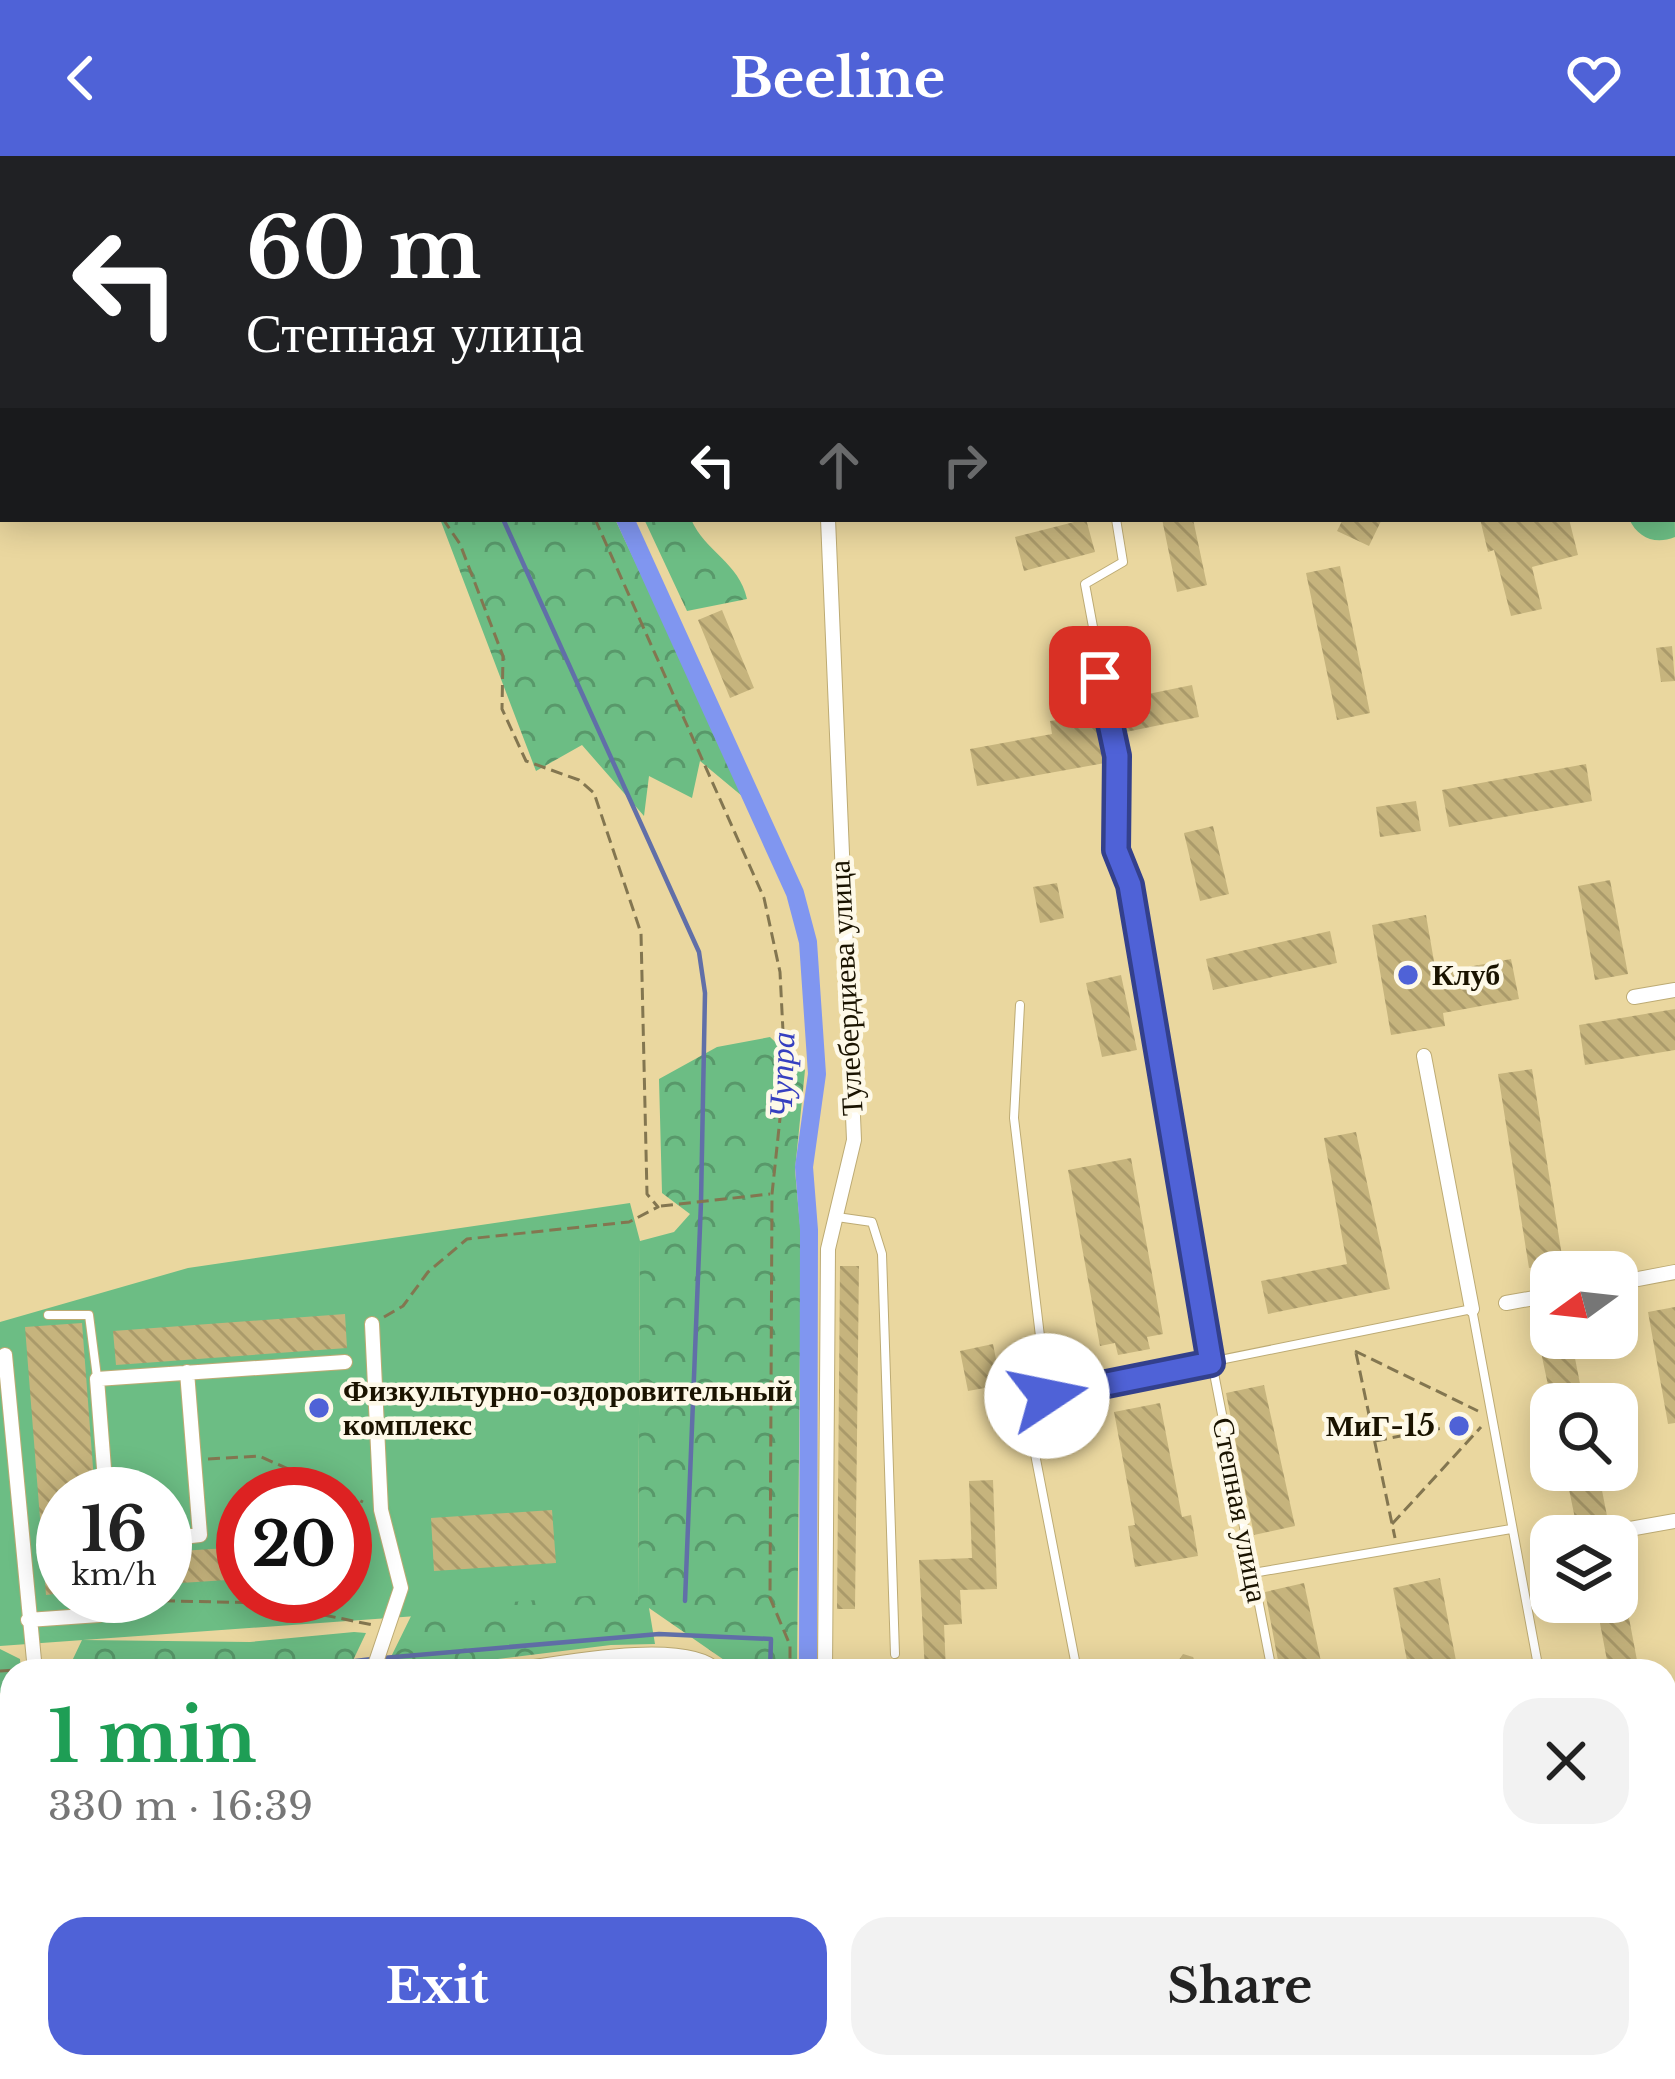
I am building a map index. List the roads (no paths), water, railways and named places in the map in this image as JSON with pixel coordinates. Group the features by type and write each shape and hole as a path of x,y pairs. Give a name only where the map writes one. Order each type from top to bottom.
{"street":[{"name":"Тулебердиева улица","path":"825,1659 828,1250 854,1140 828,522"},
{"path":"1634,998 1675,990"},
{"path":"1424,1056 1472,1310"},
{"path":"1638,1279 1675,1272"},
{"path":"1506,1303 1530,1299"},
{"path":"372,1324 381,1510 401,1588 378,1659"},
{"path":"5,1355 33,1659"},
{"path":"104,1467 97,1378 345,1362"},
{"path":"188,1372 200,1535 192,1536"},
{"path":"1638,1528 1675,1521"},
{"path":"28,1620 36,1619"},
{"path":"591,1659 619,1655 700,1659"}],"lane":[{"name":"Степная улица","path":"1116,522 1123,562 1085,584 1117,756 1116,850 1130,885 1211,1363 1270,1659"},
{"path":"1020,1005 1013,1118 1047,1396 1035,1454 1075,1659"},
{"path":"836,1216 872,1222 880,1240 895,1654"},
{"path":"1047,1396 1472,1310 1537,1659"},
{"path":"48,1315 89,1315 97,1378"},
{"path":"1252,1573 1512,1529"}],"waterway":[{"path":"504,522 699,952 705,993 701,1202 685,1601"},
{"name":"Чупра","path":"626,522 795,893 808,942 817,1074 804,1167 809,1230 808,1659"},
{"path":"383,1658 659,1634 771,1639 770,1659"}],"place":[{"name":"Клуб","path":"1408,975"},
{"name":"Физкультурно-оздоровительный комплекс","path":"319,1408"},
{"name":"МиГ-15","path":"1459,1426"}]}
